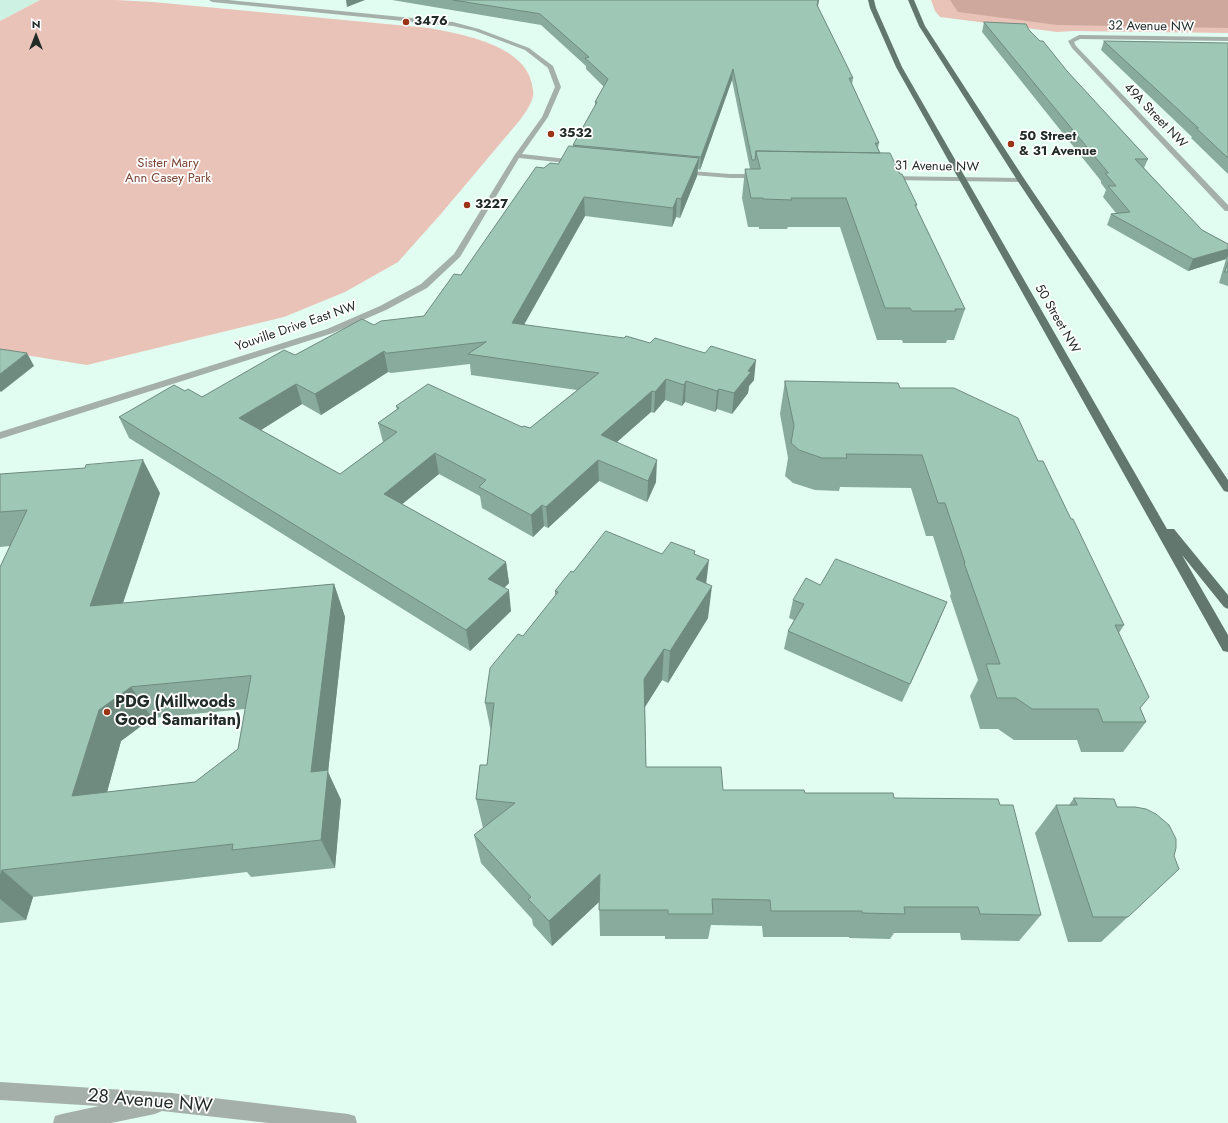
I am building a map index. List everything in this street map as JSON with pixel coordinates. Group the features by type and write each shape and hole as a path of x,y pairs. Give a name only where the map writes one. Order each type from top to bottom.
{"main road":[{"name":"50 Street NW","path":"871,0 873,8 899,67 1228,647"},
{"path":"911,0 922,26 1022,180 1228,488"},
{"path":"1146,503 1228,604"}],"street":[{"name":"Youville Drive East NW","path":"0,436 330,331 383,308 424,286 457,255 517,156 546,118 558,87 551,67 527,49 476,30 453,24 212,0"},
{"name":"32 Avenue NW","path":"1074,39 1089,37 1228,39"},
{"name":"49A Street NW","path":"1074,39 1071,41 1074,47 1228,209"},
{"path":"517,156 584,163"},
{"path":"676,172 730,176 768,176"},
{"name":"31 Avenue NW","path":"881,178 1022,180"},
{"name":"28 Avenue NW","path":"0,1091 12,1090 172,1102 348,1123"},
{"path":"62,1123 172,1102"}],"shaded area":[{"path":"0,0 40,0 0,21"},
{"path":"950,0 1228,0 1228,28 1057,25 958,12"}],"green space":[{"name":"Sister Mary Ann Casey Park","path":"40,0 116,0 153,2 429,28 474,38 505,51 517,60 527,71 532,84 533,96 526,112 520,120 440,215 398,262 345,292 284,317 87,365 0,351 0,21"},
{"path":"931,0 1228,0 1228,33 1057,32 940,17 935,11"}],"building":[{"path":"453,0 818,0 817,5 853,78 849,78 879,143 875,143 880,153 756,151 755,160 752,160 733,69 701,157 573,145 608,79 585,58 589,57 540,14"},
{"path":"984,22 1026,24 1029,30 1040,41 1043,41 1067,71 1148,159 1135,159 1202,230 1228,244 1228,249 1193,259 1111,214 1130,212 1108,186 1116,186 1105,173 1108,173"},
{"path":"1104,41 1228,43 1228,158 1196,128 1198,128"},
{"path":"569,146 699,158 681,199 677,198 673,208 584,197 512,323 624,338 626,336 650,343 655,338 705,353 711,346 756,360 748,371 751,372 734,393 719,389 717,391 686,381 684,385 666,379 655,392 652,391 601,435 657,460 648,481 598,460 546,507 542,505 531,515 479,487 486,480 435,453 384,494 506,562 488,579 509,590 466,630 119,417 174,385 185,391 188,389 202,397 284,350 295,355 362,319 374,325 381,321 424,316 454,274 461,275 536,167 544,168 550,163 558,164","holes":["486,342 468,354 599,373 530,428 524,426 522,427 428,384 396,406 399,408 378,423 397,432 340,474 239,418 296,384 315,394 384,351 386,353"]},
{"path":"756,151 890,153 917,205 915,205 965,309 955,309 956,311 912,311 910,308 885,308 846,198 791,198 792,200 751,198 745,169 760,169"},
{"path":"1228,263 1228,272 1225,272"},
{"path":"0,349 27,353 0,374"},
{"path":"785,381 898,383 900,388 954,388 1018,418 1038,461 1043,461 1071,519 1073,519 1124,625 1115,625 1149,697 1140,708 1146,722 1103,722 1098,709 1032,709 1016,698 997,698 986,664 1000,664 964,563 945,503 938,503 922,455 846,454 847,458 822,458 799,450 791,443 794,426"},
{"name":"PDG (Millwoods Good Samaritan)","path":"143,460 90,606 334,584 311,772 328,770 321,840 232,850 233,844 2,870 0,877 0,567 27,510 0,512 0,474 85,468 86,465","holes":["251,676 238,749 195,782 72,796 99,710 131,687"]},
{"path":"606,531 662,554 671,542 695,551 694,554 709,560 696,579 712,586 670,651 664,649 644,679 646,767 721,767 723,790 804,790 805,793 893,793 894,798 998,799 1000,805 1013,805 1041,915 980,914 978,907 904,907 905,914 862,913 862,911 771,911 770,900 712,899 713,914 668,914 668,910 599,910 600,874 549,921 528,899 531,897 474,835 515,803 476,799 480,765 487,765 494,703 485,703 490,668 518,634 523,636 558,592 555,591 571,571 573,572"},
{"path":"836,559 947,602 910,684 788,631 804,604 793,600 806,578 820,585"},
{"path":"1074,798 1114,799 1117,807 1135,807 1146,809 1156,814 1169,825 1176,839 1174,856 1179,869 1128,917 1093,917 1056,805 1077,805"}],"place":[{"name":"3476","path":"406,22"},
{"name":"3532","path":"551,134"},
{"name":"50 Street & 31 Avenue","path":"1011,144"},
{"name":"3227","path":"467,205"},
{"name":"PDG (Millwoods Good Samaritan)","path":"107,712"}]}
